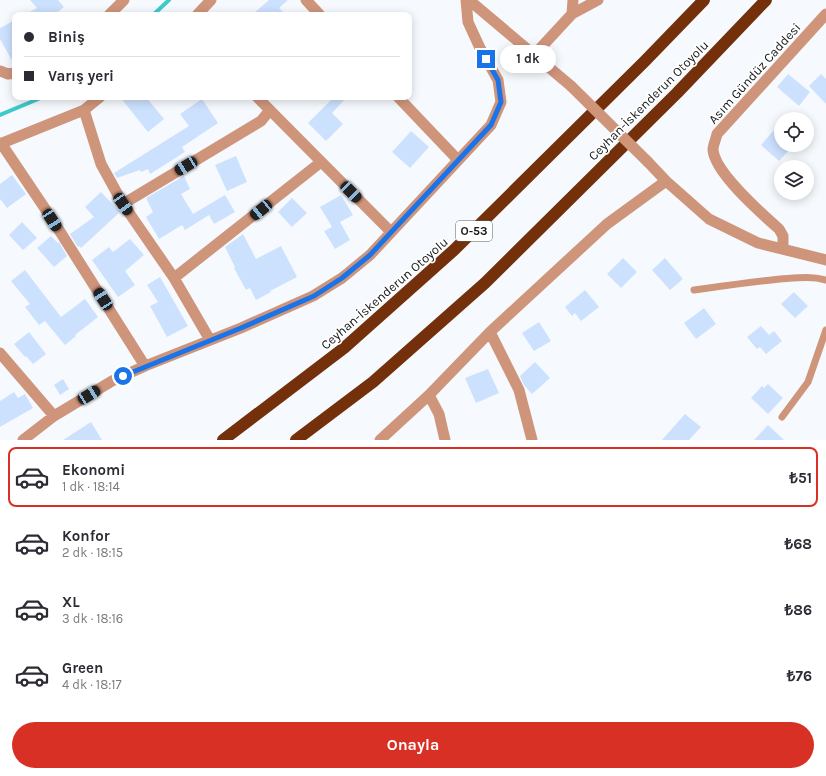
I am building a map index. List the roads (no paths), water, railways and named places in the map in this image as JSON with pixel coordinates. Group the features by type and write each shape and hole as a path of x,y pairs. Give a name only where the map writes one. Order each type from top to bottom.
{"highway":[{"name":"Ceyhan-İskenderun Otoyolu","path":"223,440 344,348 454,250 645,62 704,0"},
{"name":"Ceyhan-İskenderun Otoyolu","path":"296,440 373,382 484,283 677,93 766,0"}],"street":[{"path":"112,12 124,0"},
{"path":"200,12 211,0"},
{"path":"306,0 317,12"},
{"path":"23,440 54,416 112,381 314,296 342,278 370,255 491,125 501,102 498,80 480,48 468,22 466,0"},
{"path":"469,0 535,54 571,86 666,181 710,219 758,243 826,260"},
{"path":"572,14 573,0"},
{"path":"535,54 572,14 598,0"},
{"name":"Asım Gündüz Caddesi","path":"783,249 783,236 779,229 737,188 720,167 713,149 717,134 826,14"},
{"path":"0,71 8,74 12,73"},
{"path":"96,100 84,110 1,144 146,366"},
{"path":"260,100 391,232"},
{"path":"401,100 458,160"},
{"path":"84,110 101,164 123,204 174,278 210,340"},
{"path":"123,204 261,121 270,110"},
{"path":"174,278 321,162"},
{"path":"380,440 429,395 490,332 606,224 666,181"},
{"path":"490,332 519,390 532,440"},
{"path":"0,353 54,416"},
{"path":"429,395 439,414 446,440"}],"lane":[{"path":"694,290 759,281 803,277 826,280"},
{"path":"782,417 808,382 826,330"}],"waterway":[{"path":"156,12 169,0"},
{"path":"0,115 36,100"}]}
